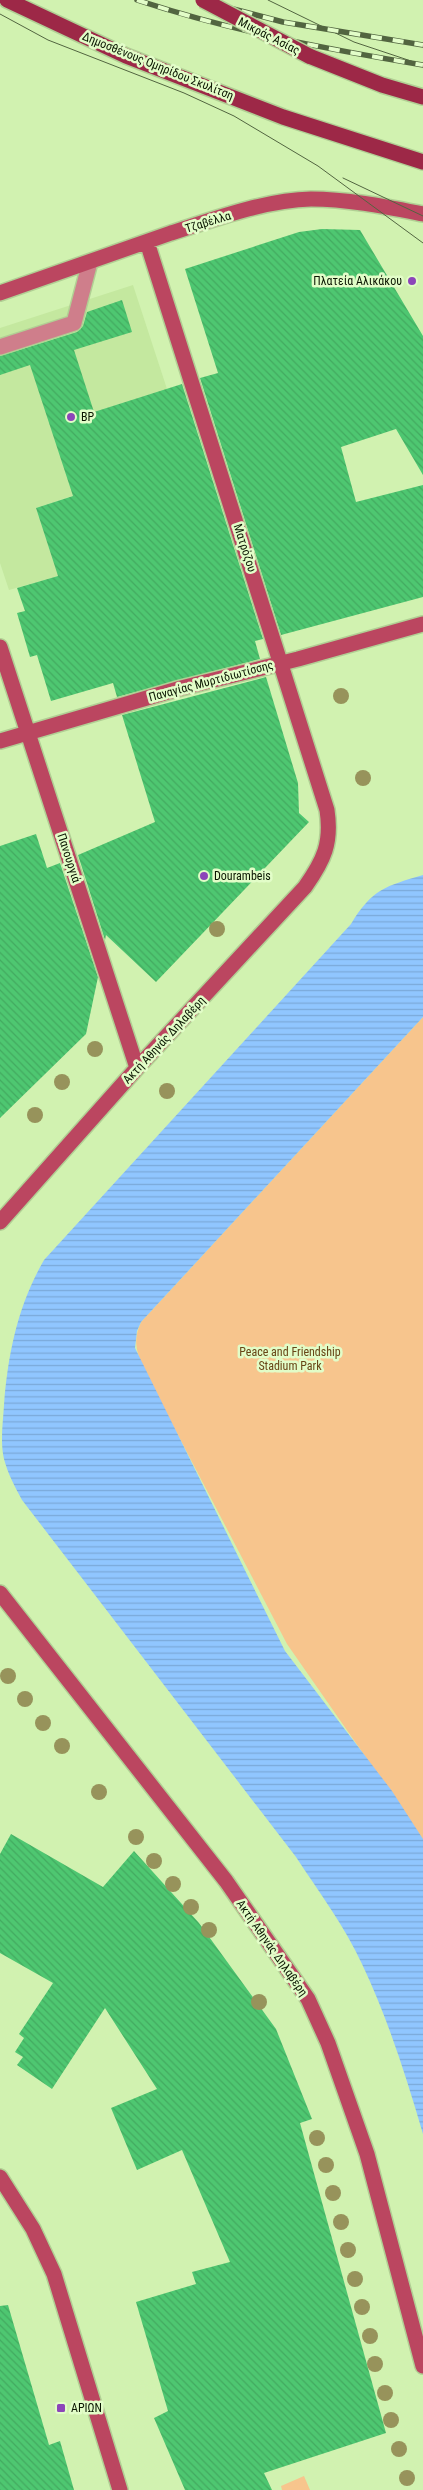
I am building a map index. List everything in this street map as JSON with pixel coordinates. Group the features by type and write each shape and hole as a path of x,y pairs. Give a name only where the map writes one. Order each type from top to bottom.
{"main road":[{"name":"Δημοσθένους Ομηρίδου Σκυλίτση","path":"7,0 126,56 283,117 423,162"},
{"name":"Μικράς Ασίας","path":"203,0 262,34 309,56 382,85 423,98"}],"street":[{"name":"Τζαβέλλα","path":"0,293 228,215 288,201 311,199 339,201 423,214"},
{"name":"Ματρόζου","path":"147,242 282,663 327,810 330,828 324,855"},
{"name":"Παναγίας Μυρτιδιωτίσσης","path":"0,741 181,688 282,663 423,624"},
{"name":"Πανουργιά","path":"0,647 137,1068"},
{"name":"Ακτή Αθηνάς Δηλαβέρη","path":"0,1222 137,1068 294,900 305,887 324,855"},
{"name":"Ακτή Αθηνάς Δηλαβέρη","path":"0,1593 226,1881 308,1999 328,2043 367,2154 423,2366"},
{"path":"0,2177 33,2229 54,2274 120,2490"}],"lane":[{"path":"0,347 74,323 90,262"}],"shaded area":[{"path":"133,285 167,389 90,490 36,508 58,576 9,590 0,563 0,328"}],"green space":[{"name":"Peace and Friendship Stadium Park","path":"423,1017 423,1853 367,1759 287,1644 143,1368 136,1340 141,1322"},
{"path":"304,2476 310,2490 282,2490 281,2486"}],"water":[{"path":"423,875 423,1017 141,1322 137,1331 135,1348 285,1651 392,1791 423,1839 423,2134 403,2069 380,2006 362,1964 340,1923 296,1857 22,1500 6,1465 2,1439 8,1367 16,1330 27,1294 44,1260 351,924 366,903 381,890 389,886"}],"building":[{"path":"322,229 360,230 423,336 423,475 396,429 341,447 356,502 423,485 423,597 281,635 200,378 218,373 185,269 299,232"},
{"path":"122,300 132,332 74,350 94,412 182,384 263,639 255,641 260,659 117,697 113,683 51,701 37,655 30,657 17,613 25,611 17,588 58,576 36,508 73,496 30,365 0,375 0,356 77,332 83,326 87,312"},
{"path":"266,677 298,783 299,813 309,822 156,982 106,935 105,940 78,855 155,822 122,715"},
{"path":"36,834 47,868 60,863 98,977 86,1034 0,1118 0,846"},
{"path":"11,1834 103,1887 134,1851 199,1923 276,2029 312,2119 300,2123 386,2433 264,2473 272,2490 185,2490 154,2418 168,2411 136,2302 196,2284 192,2272 230,2262 182,2150 137,2170 111,2108 157,2089 105,2008 52,2089 17,2065 23,2057 15,2052 24,2038 19,2034 53,1983 0,1953 0,1854"},
{"path":"8,2305 49,2445 60,2441 74,2490 0,2490 0,2306"}],"tram line":[{"path":"268,0 354,42 423,65"},
{"path":"0,14 48,40 184,93 234,116 318,166 423,243"},
{"path":"343,178 423,216"}],"railway":[{"path":"137,0 243,30 423,65"},
{"path":"199,0 283,22 423,45"}],"place":[{"name":"Πλατεία Αλικάκου","path":"412,281"},
{"name":"BP","path":"71,417"},
{"name":"Dourambeis","path":"204,876"},
{"name":"ΑΡΙΩΝ","path":"61,2408"}]}
